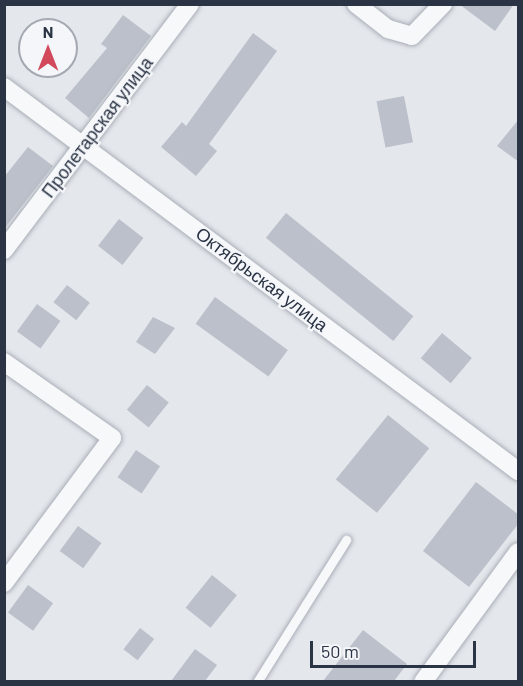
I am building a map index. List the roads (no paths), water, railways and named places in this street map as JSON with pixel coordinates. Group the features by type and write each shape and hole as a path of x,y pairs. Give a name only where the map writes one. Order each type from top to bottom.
{"street":[{"name":"Пролетарская улица","path":"4,250 190,4"},
{"path":"356,4 388,29 412,36 443,4"},
{"name":"Октябрьская улица","path":"4,87 519,471"},
{"path":"4,362 112,438 4,583"},
{"path":"423,681 519,552"}],"lane":[{"path":"257,681 346,540"}]}
